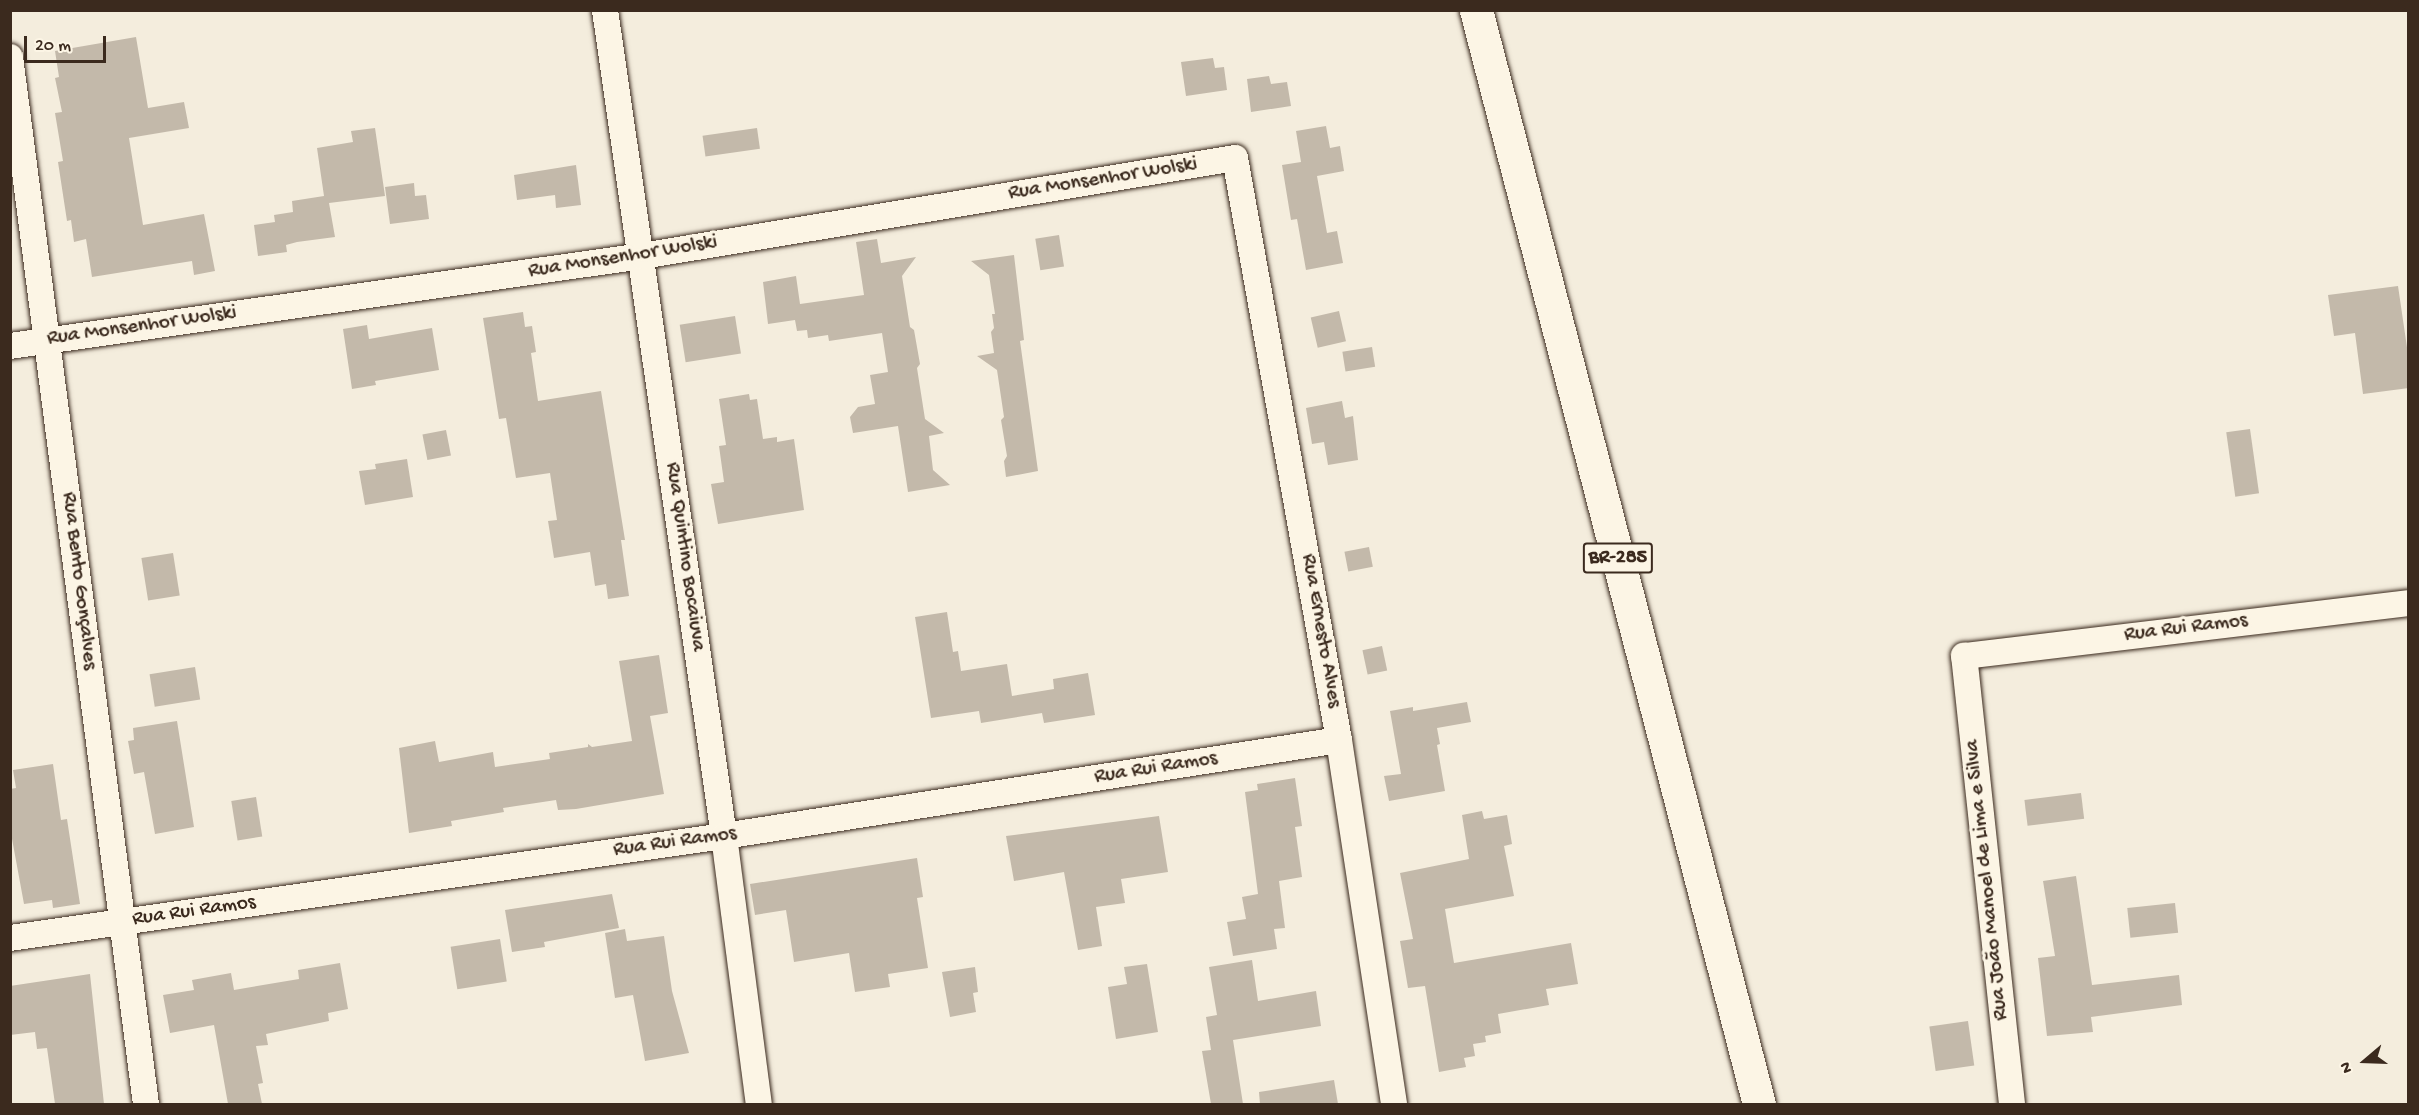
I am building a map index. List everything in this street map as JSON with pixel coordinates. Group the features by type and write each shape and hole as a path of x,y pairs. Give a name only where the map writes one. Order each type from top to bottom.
{"highway":[{"name":"BR-285","path":"1476,10 1760,1104"}],"street":[{"name":"Rua Quintino Bocaiuva","path":"605,10 724,837 759,1104"},
{"name":"Rua Bento Gonçalves","path":"10,57 146,1104"},
{"name":"Rua Monsenhor Wolski","path":"10,346 642,256 1235,158"},
{"name":"Rua Ernesto Alves","path":"1235,158 1339,740 1394,1104"},
{"name":"Rua Rui Ramos","path":"1964,656 2409,603"},
{"name":"Rua João Manoel de Lima e Silva","path":"1964,656 2012,1104"},
{"name":"Rua Rui Ramos","path":"10,938 724,837 1339,740"}],"building":[{"path":"136,37 148,108 184,102 189,128 129,138 143,225 204,214 215,271 194,275 192,261 92,277 86,239 74,242 71,220 67,221 58,162 63,161 55,113 62,112 55,78 59,77 55,51"},
{"path":"1213,58 1215,68 1224,67 1227,90 1186,96 1181,62"},
{"path":"1269,76 1271,84 1287,82 1291,106 1251,112 1247,79"},
{"path":"1326,126 1330,148 1340,146 1344,171 1317,176 1327,233 1337,231 1343,263 1306,270 1297,219 1291,220 1282,165 1301,162 1296,131"},
{"path":"375,128 385,196 329,203 335,237 297,242 286,245 287,252 258,256 254,225 275,222 274,215 293,212 292,201 324,196 317,148 353,142 351,131"},
{"path":"757,128 760,149 705,156 703,136"},
{"path":"576,165 581,205 556,208 555,195 517,200 514,175"},
{"path":"414,183 415,196 426,195 429,219 390,224 385,187"},
{"path":"1059,235 1064,267 1040,270 1035,239"},
{"path":"877,239 881,263 916,257 902,276 910,327 914,330 920,364 917,368 925,419 944,433 929,436 933,470 950,485 908,492 898,426 853,433 850,417 858,407 875,404 870,375 888,372 882,333 829,341 828,335 808,338 807,330 797,331 795,320 768,324 763,282 796,276 800,304 864,295 856,242"},
{"path":"1014,255 1024,340 1020,341 1038,471 1006,477 1004,461 1007,456 1001,420 1004,417 997,370 977,356 994,353 991,332 994,328 992,314 995,314 989,275 971,261"},
{"path":"2398,286 2409,361 2409,388 2363,394 2355,333 2334,336 2328,295"},
{"path":"1339,311 1346,341 1318,348 1311,318"},
{"path":"523,312 525,327 532,326 536,352 531,353 538,401 601,391 625,540 621,540 629,596 608,599 606,584 595,586 590,552 554,558 548,521 557,520 550,473 516,478 506,418 499,419 483,318"},
{"path":"735,316 741,354 686,362 680,325"},
{"path":"367,325 369,339 432,328 439,370 375,381 376,385 352,389 343,329"},
{"path":"1372,347 1375,367 1345,371 1342,352"},
{"path":"749,394 750,400 757,399 763,439 777,437 777,442 794,439 804,510 718,524 711,484 724,482 719,446 726,445 719,399"},
{"path":"1342,401 1345,418 1353,416 1358,460 1328,465 1324,442 1312,444 1306,408"},
{"path":"2250,429 2259,493 2235,497 2226,432"},
{"path":"446,430 451,456 427,460 422,435"},
{"path":"407,459 413,497 365,505 359,471 376,469 375,464"},
{"path":"1369,547 1373,567 1348,571 1344,552"},
{"path":"173,553 180,595 148,600 141,558"},
{"path":"947,612 953,652 958,651 961,671 1007,664 1012,696 1054,689 1053,679 1088,673 1095,715 1044,723 1042,713 981,723 979,711 931,718 915,617"},
{"path":"1382,646 1387,670 1368,675 1362,650"},
{"path":"659,655 668,713 650,716 664,794 576,809 558,810 556,800 503,808 504,812 451,821 452,826 409,833 399,748 435,741 439,762 493,752 495,767 550,759 549,753 588,747 588,744 592,747 632,741 619,661"},
{"path":"195,667 200,700 155,707 150,674"},
{"path":"1467,702 1471,722 1437,728 1440,744 1437,745 1445,791 1389,801 1384,776 1401,774 1390,711 1413,707 1413,711"},
{"path":"177,721 194,827 155,834 144,772 134,774 128,741 134,740 133,728"},
{"path":"53,764 61,820 67,819 80,904 53,908 52,900 24,904 10,828 10,789 16,788 13,770"},
{"path":"1295,778 1302,826 1295,827 1302,877 1279,881 1285,928 1274,929 1277,949 1233,956 1227,922 1246,919 1242,897 1258,894 1245,792 1258,790 1257,784"},
{"path":"2081,793 2084,819 2028,826 2024,800"},
{"path":"256,797 262,837 238,840 231,801"},
{"path":"1482,811 1484,819 1507,815 1512,844 1504,846 1514,896 1445,909 1454,963 1571,943 1578,984 1546,989 1549,1005 1498,1014 1501,1033 1485,1036 1486,1042 1473,1044 1475,1056 1464,1058 1466,1067 1439,1072 1425,986 1408,988 1400,941 1413,939 1400,873 1469,859 1462,815"},
{"path":"1159,816 1168,872 1121,879 1125,903 1096,907 1102,946 1078,950 1064,872 1014,881 1006,836"},
{"path":"917,858 923,897 917,898 928,968 888,974 890,987 855,992 849,953 794,962 786,910 755,915 750,884"},
{"path":"2076,876 2092,985 2179,975 2182,1005 2091,1017 2093,1032 2047,1036 2038,958 2055,956 2043,881"},
{"path":"612,894 619,928 544,942 545,947 512,952 505,910"},
{"path":"2175,903 2178,933 2130,938 2127,908"},
{"path":"625,929 627,941 664,936 672,991 689,1053 645,1061 633,995 615,998 605,933"},
{"path":"500,939 507,981 457,989 451,947"},
{"path":"1252,960 1258,1001 1316,991 1321,1026 1233,1040 1243,1104 1211,1104 1202,1051 1211,1050 1206,1017 1217,1015 1209,967"},
{"path":"340,963 348,1009 328,1013 329,1021 266,1034 268,1045 256,1046 263,1083 258,1084 262,1104 228,1104 214,1025 170,1033 163,995 194,990 192,980 231,973 234,990 299,979 298,970"},
{"path":"1147,964 1158,1032 1116,1039 1108,987 1127,984 1124,967"},
{"path":"975,967 978,992 973,993 976,1012 950,1017 942,972"},
{"path":"90,974 104,1104 55,1104 47,1048 37,1049 35,1032 10,1035 10,986"},
{"path":"1968,1021 1974,1066 1936,1071 1929,1026"},
{"path":"1334,1080 1338,1104 1260,1104 1259,1092"}]}
